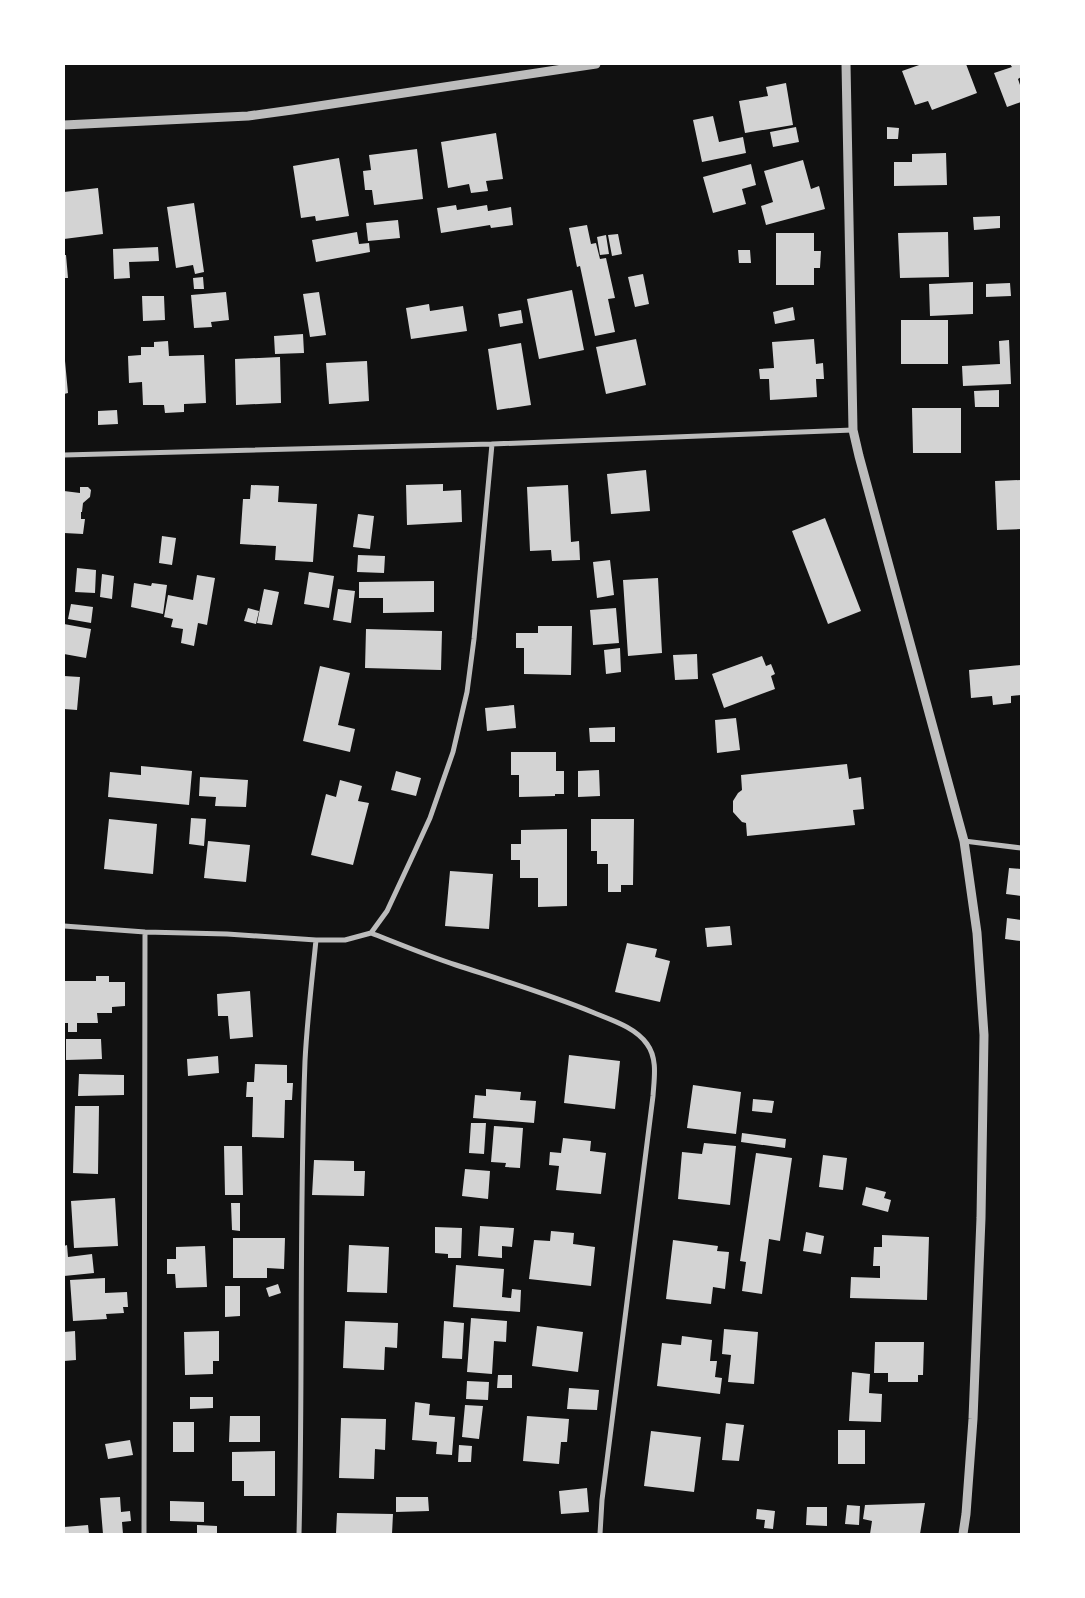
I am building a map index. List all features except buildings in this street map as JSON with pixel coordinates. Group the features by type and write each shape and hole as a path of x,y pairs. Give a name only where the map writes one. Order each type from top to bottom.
{"street":[{"path":"64,125 248,116 596,64"},
{"path":"846,64 853,430 858,456 964,841 977,933 984,1035 981,1218 973,1419 963,1534"},
{"path":"64,455 492,444 853,430"},
{"path":"371,933 387,911 414,853 442,785 455,743 467,692 474,639 492,444"},
{"path":"964,841 1021,848"},
{"path":"64,926 316,940 344,940 371,933 454,965 556,998 613,1021 636,1033 648,1045 652,1053 655,1069 654,1096 602,1500 600,1534"},
{"path":"144,1534 145,932"},
{"path":"299,1534 302,1179 306,1059 316,940"}]}
